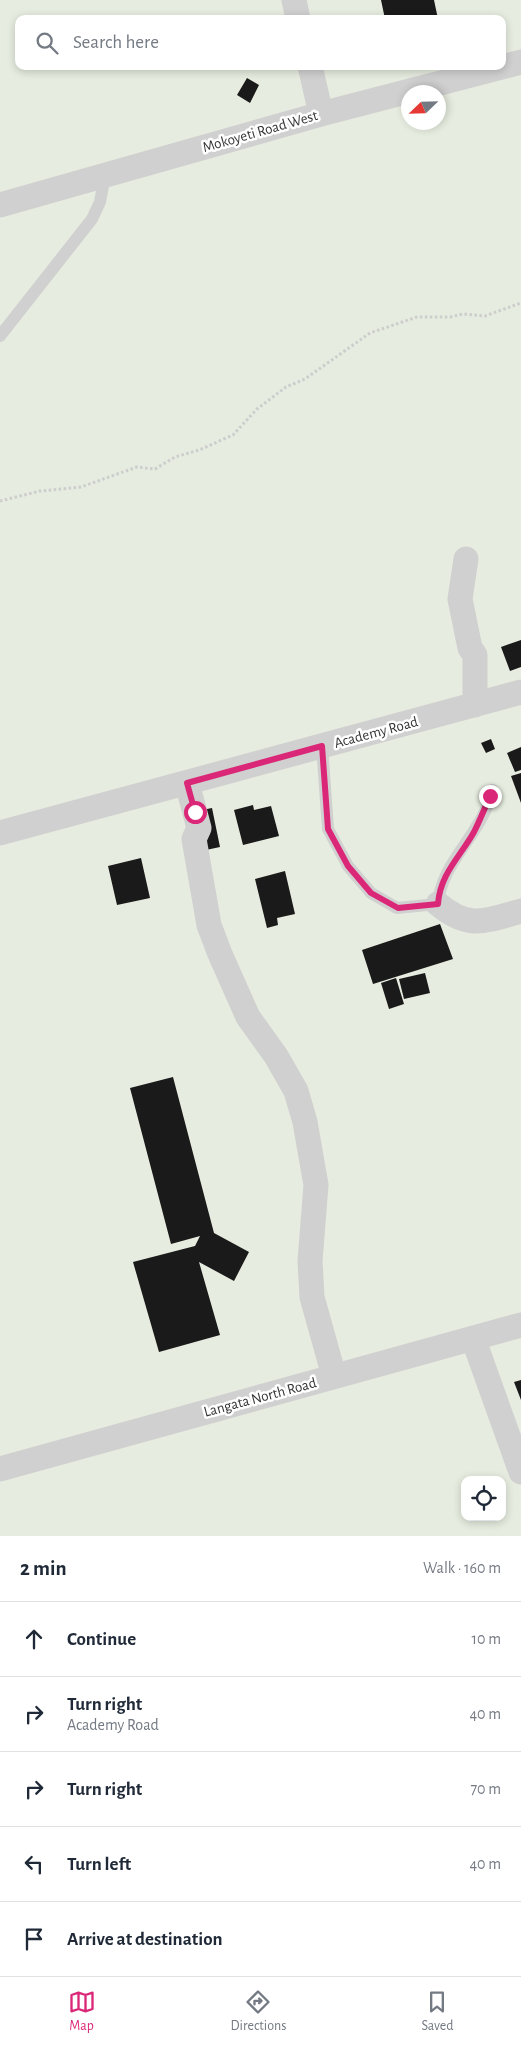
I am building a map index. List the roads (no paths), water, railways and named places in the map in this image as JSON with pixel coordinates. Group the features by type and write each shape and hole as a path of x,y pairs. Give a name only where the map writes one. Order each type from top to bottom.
{"street":[{"path":"294,0 297,15"},
{"name":"Mokoyeti Road West","path":"506,66 521,62"},
{"path":"311,70 321,114"},
{"name":"Mokoyeti Road West","path":"0,205 321,114 490,70"},
{"path":"466,559 460,599 470,648 475,655 475,705"},
{"name":"Academy Road","path":"0,833 521,692"},
{"path":"187,783 200,828 194,838 209,925 248,1017 276,1056 296,1091 305,1122 316,1185 310,1260 312,1297 334,1376"},
{"path":"438,904 449,914 468,922 490,920 521,911"},
{"name":"Langata North Road","path":"0,1469 521,1325"},
{"path":"473,1338 521,1472"}],"lane":[{"path":"0,336 92,219 100,202 105,175"},
{"path":"322,746 328,829 348,866 371,893 398,908 438,904 439,890 446,873 474,831 492,790"}]}
